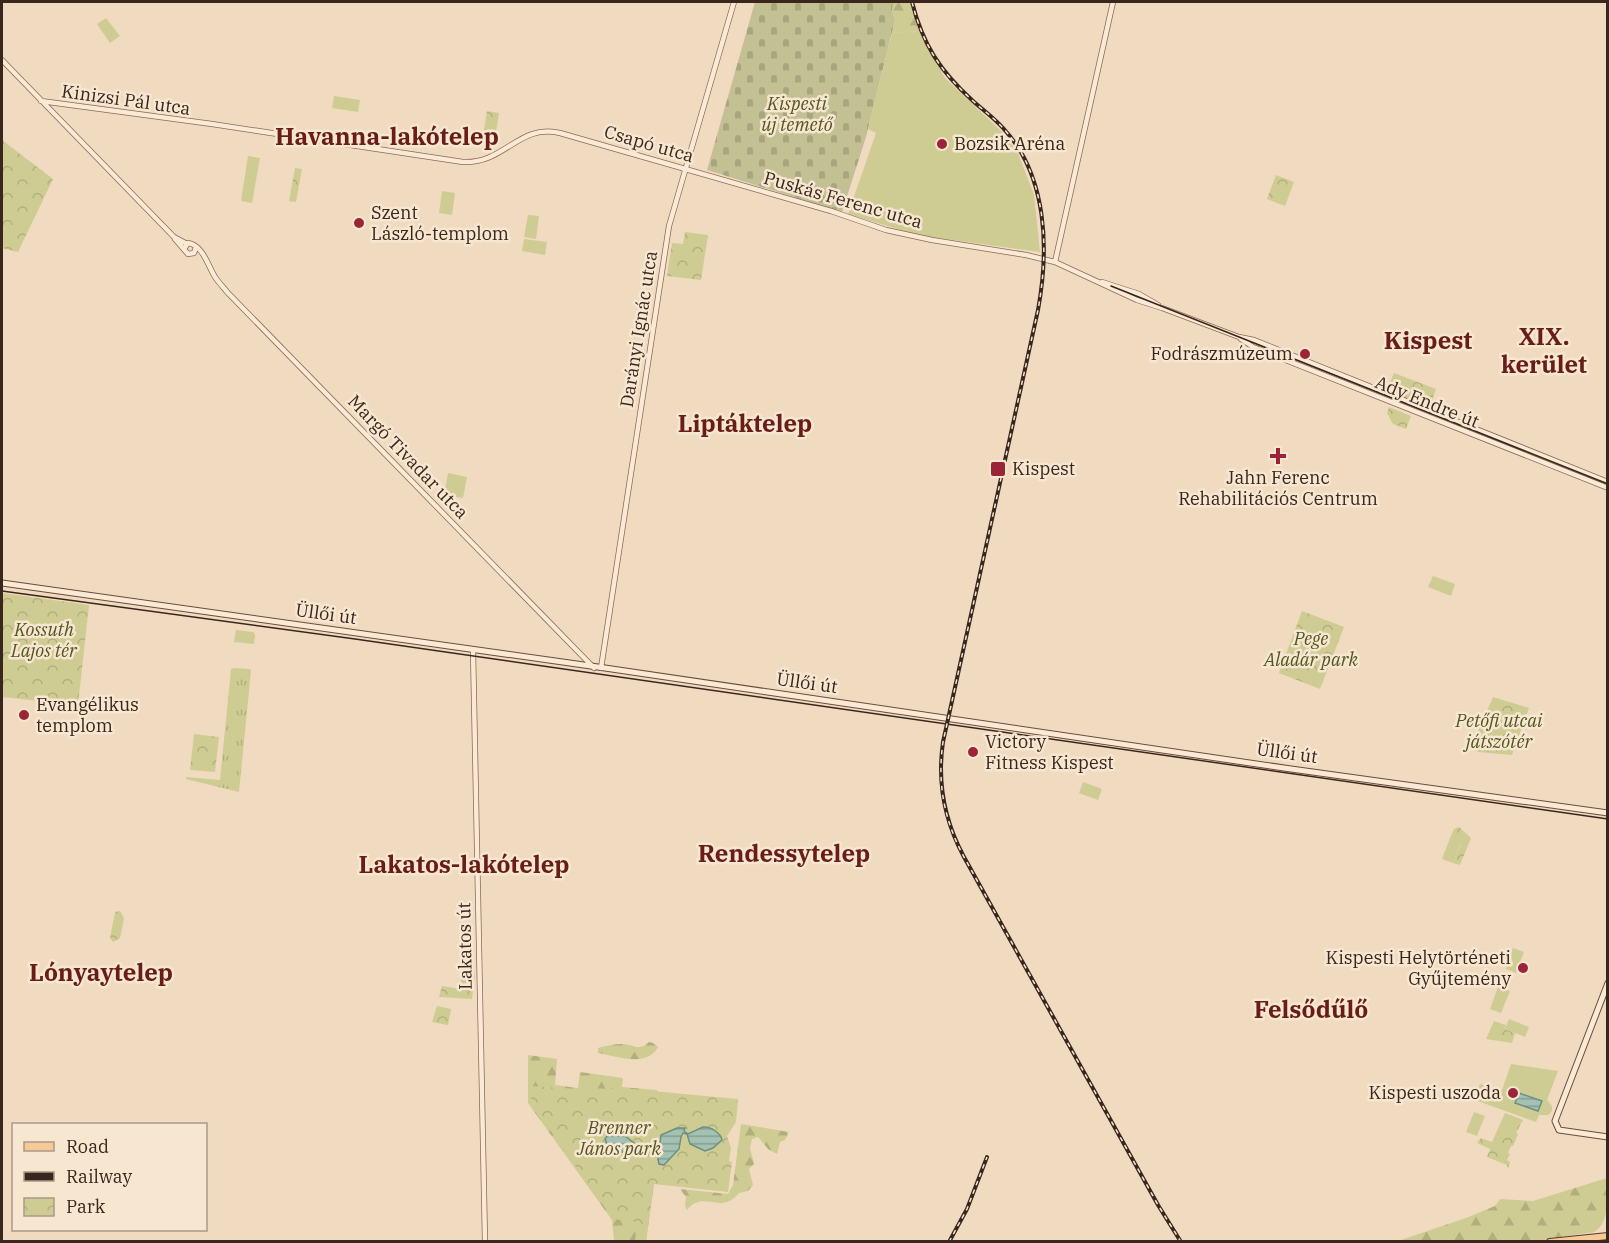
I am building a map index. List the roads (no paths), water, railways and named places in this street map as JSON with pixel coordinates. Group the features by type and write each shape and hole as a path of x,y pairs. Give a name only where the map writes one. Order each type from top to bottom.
{"main road":[{"name":"Üllői út","path":"2,583 1608,813"},
{"path":"1608,983 1555,1121 1559,1130 1608,1137"},
{"path":"1550,1242 1608,1236"}],"street":[{"name":"Darányi Ignác utca","path":"601,668 669,226 734,2"},
{"path":"1055,262 1113,2"},
{"path":"2,60 174,237 178,244 186,247 193,244 195,250 188,254 186,247"},
{"name":"Kinizsi Pál utca","path":"41,101 470,162 494,157 522,137 538,132 555,132 585,140"},
{"name":"Csapó utca","path":"585,140 706,175"},
{"name":"Puskás Ferenc utca","path":"706,175 831,211 886,230 1044,259"},
{"name":"Margó Tivadar utca","path":"195,250 207,262 228,293 594,668"},
{"name":"Ady Endre út","path":"1044,259 1139,294 1162,308 1239,337 1254,340 1608,482"},
{"name":"Ady Endre út","path":"1239,337 1253,347 1608,488"},
{"name":"Lakatos út","path":"473,650 485,1242"}],"tram line":[{"path":"1111,286 1608,484"},
{"path":"2,591 355,639 1608,819"}],"railway":[{"path":"912,2 927,44 942,68 961,90 1000,124 1018,147 1037,191 1044,239 1042,287 1038,310 943,742 941,772 947,815 964,857 1158,1205 1181,1242"},
{"path":"949,1242 967,1209 987,1157"}],"place":[{"name":"Bozsik Aréna","path":"942,144"},
{"name":"Szent László-templom","path":"359,223"},
{"name":"Fodrászmúzeum","path":"1305,354"},
{"name":"Jahn Ferenc Rehabilitációs Centrum","path":"1278,456"},
{"name":"Kispest","path":"998,469"},
{"name":"Evangélikus templom","path":"24,715"},
{"name":"Victory Fitness Kispest","path":"973,752"},
{"name":"Kispesti Helytörténeti Gyűjtemény","path":"1523,968"},
{"name":"Kispesti uszoda","path":"1513,1093"}],"district":[{"name":"Havanna-lakótelep","path":"387,137"},
{"name":"Kispest","path":"1428,341"},
{"name":"XIX. kerület","path":"1544,351"},
{"name":"Liptáktelep","path":"745,424"},
{"name":"Rendessytelep","path":"784,854"},
{"name":"Lakatos-lakótelep","path":"464,865"},
{"name":"Lónyaytelep","path":"101,973"},
{"name":"Felsődűlő","path":"1311,1010"}],"park label":[{"name":"Kispesti új temető","path":"797,114"},
{"name":"Kossuth Lajos tér","path":"44,640"},
{"name":"Pege Aladár park","path":"1311,649"},
{"name":"Petőfi utcai játszótér","path":"1499,731"},
{"name":"Brenner János park","path":"619,1138"}]}
